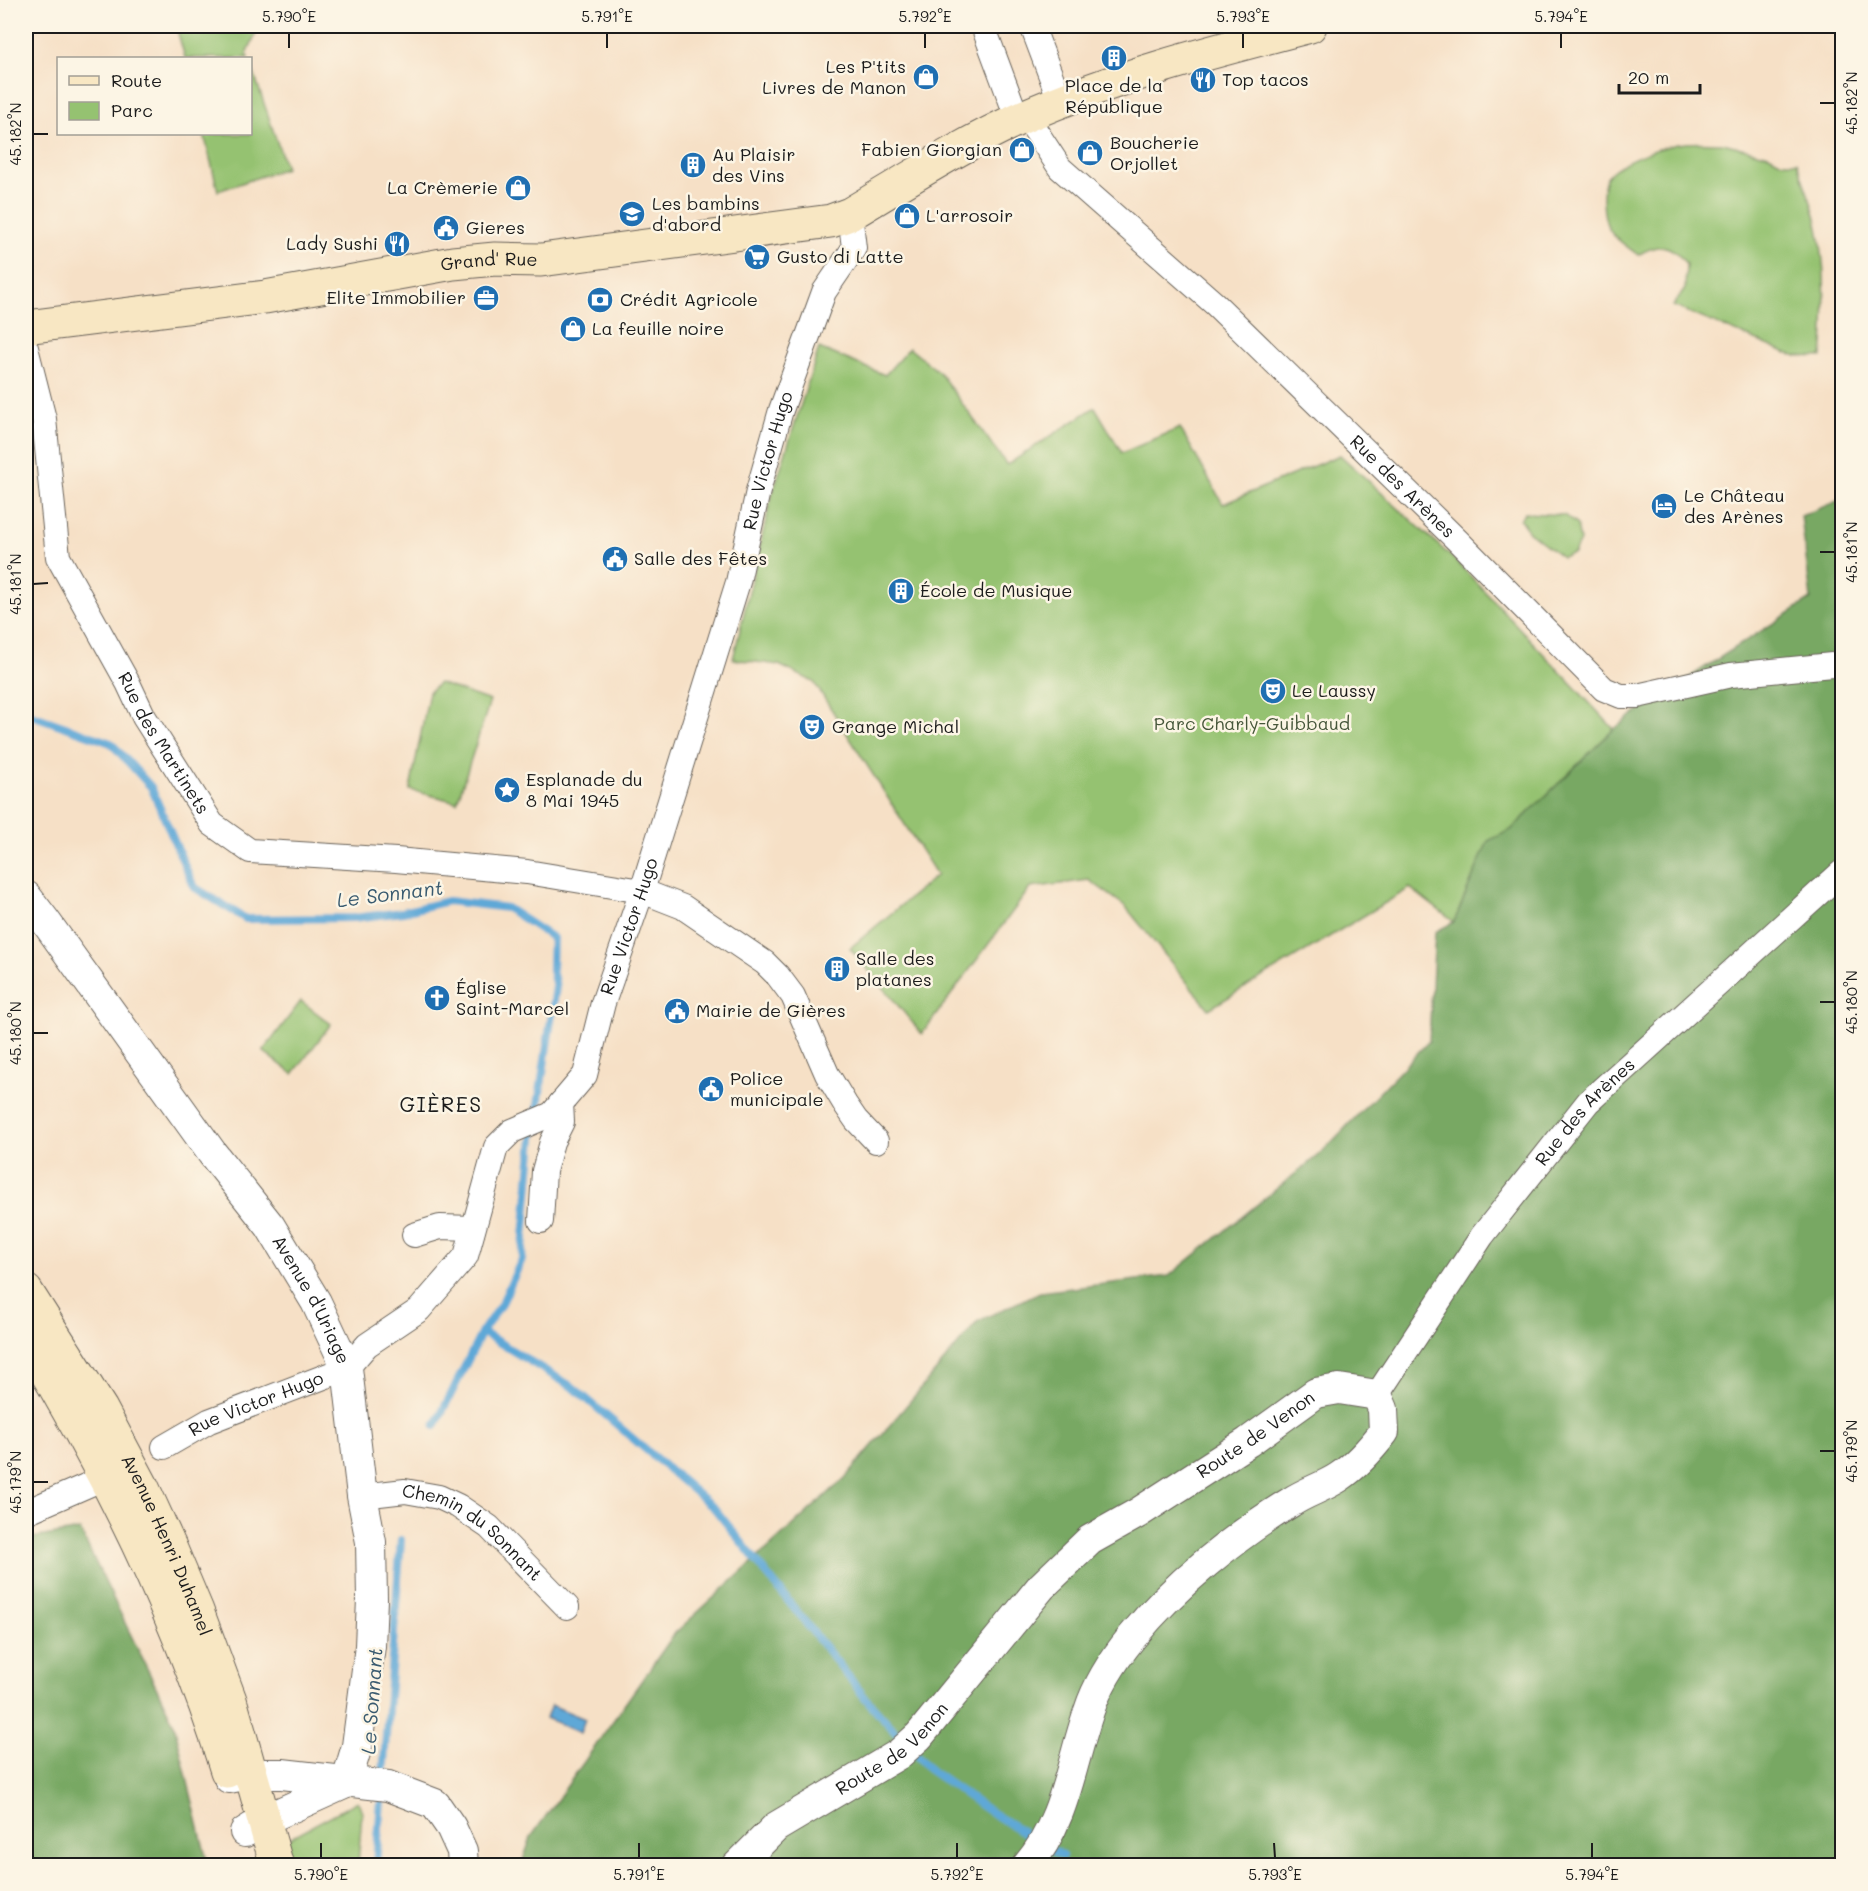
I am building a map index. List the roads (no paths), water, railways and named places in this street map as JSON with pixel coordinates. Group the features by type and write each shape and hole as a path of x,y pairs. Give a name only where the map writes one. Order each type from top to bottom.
{"main road":[{"name":"Grand' Rue","path":"26,327 265,297 453,262 495,259 541,260 831,221 850,214 975,140 1022,118 1140,74 1229,47 1310,26"},
{"name":"Avenue Henri Duhamel","path":"26,1291 101,1409 118,1472"},
{"name":"Avenue Henri Duhamel","path":"26,1338 72,1414 118,1472 170,1547 209,1640 230,1700 240,1776 255,1826 254,1866"},
{"path":"255,1826 277,1866"}],"street":[{"name":"Rue des Arènes","path":"983,26 1022,118 1060,168 1215,304 1458,541 1604,689 1621,696 1637,696 1731,675 1842,664"},
{"path":"1032,26 1061,103"},
{"name":"Rue Victor Hugo","path":"164,1447 209,1421 346,1368 367,1345 419,1310 466,1256 496,1147 512,1131 557,1108 585,1075 603,1003 642,891 738,582 758,491 781,410 824,292 854,248 850,214"},
{"name":"Rue des Martinets","path":"26,348 44,419 58,558 128,683 144,717 212,824 250,851 527,872 642,891 683,908 765,963 793,996 827,1074 856,1120 876,1141"},
{"name":"Rue des Arènes","path":"1377,1395 1482,1236 1588,1102 1842,872"},
{"name":"Avenue d'Uriage","path":"26,896 212,1153 270,1226 316,1302 346,1368 362,1496 371,1542 370,1646 357,1746 346,1783"},
{"path":"541,1221 544,1171 552,1142 562,1122 557,1108"},
{"path":"414,1235 440,1227 473,1228"},
{"name":"Route de Venon","path":"737,1866 776,1827 909,1745 1041,1587 1090,1540 1138,1513 1248,1442 1316,1394 1339,1389 1377,1395"},
{"path":"1030,1863 1052,1831 1066,1792 1089,1709 1108,1667 1134,1634 1190,1575 1291,1501 1339,1477 1368,1453 1384,1432 1383,1409 1377,1395"},
{"path":"26,1512 118,1472"},
{"name":"Chemin du Sonnant","path":"362,1496 405,1491 439,1497 458,1506 489,1527 567,1607"},
{"path":"240,1776 282,1774 384,1786 435,1804 451,1827 462,1851 463,1866"},
{"path":"255,1826 346,1783"}],"water":[{"path":"551,1705 585,1719 580,1733 546,1718"}],"waterway":[{"name":"Le Sonnant","path":"26,713 111,743 151,787 194,887 246,919 354,918 403,912 448,901 507,908 553,938 552,970 556,987 533,1138 522,1259 503,1301 482,1332 435,1426"},
{"path":"482,1332 574,1388 715,1509 867,1700 931,1771 989,1811 1062,1856"},
{"name":"Le Sonnant","path":"376,1866 401,1540"}],"place":[{"name":"Place de la République","path":"1114,58"},
{"name":"Les P'tits Livres de Manon","path":"926,77"},
{"name":"Top tacos","path":"1203,80"},
{"name":"Fabien Giorgian","path":"1022,150"},
{"name":"Boucherie Orjollet","path":"1090,153"},
{"name":"Au Plaisir des Vins","path":"693,165"},
{"name":"La Crèmerie","path":"518,188"},
{"name":"Les bambins d'abord","path":"632,214"},
{"name":"L'arrosoir","path":"907,216"},
{"name":"Gieres","path":"446,228"},
{"name":"Lady Sushi","path":"397,244"},
{"name":"Gusto di Latte","path":"757,257"},
{"name":"Elite Immobilier","path":"486,298"},
{"name":"Crédit Agricole","path":"600,300"},
{"name":"La feuille noire","path":"573,329"},
{"name":"Le Château des Arènes","path":"1664,506"},
{"name":"Salle des Fêtes","path":"615,559"},
{"name":"École de Musique","path":"901,591"},
{"name":"Le Laussy","path":"1273,691"},
{"name":"Grange Michal","path":"812,727"},
{"name":"Esplanade du 8 Mai 1945","path":"507,790"},
{"name":"Salle des platanes","path":"837,969"},
{"name":"Église Saint-Marcel","path":"437,998"},
{"name":"Mairie de Gières","path":"677,1011"},
{"name":"Police municipale","path":"711,1089"}],"district":[{"name":"GIÈRES","path":"441,1105"}],"park label":[{"name":"Parc Charly-Guibbaud","path":"1252,724"}]}
